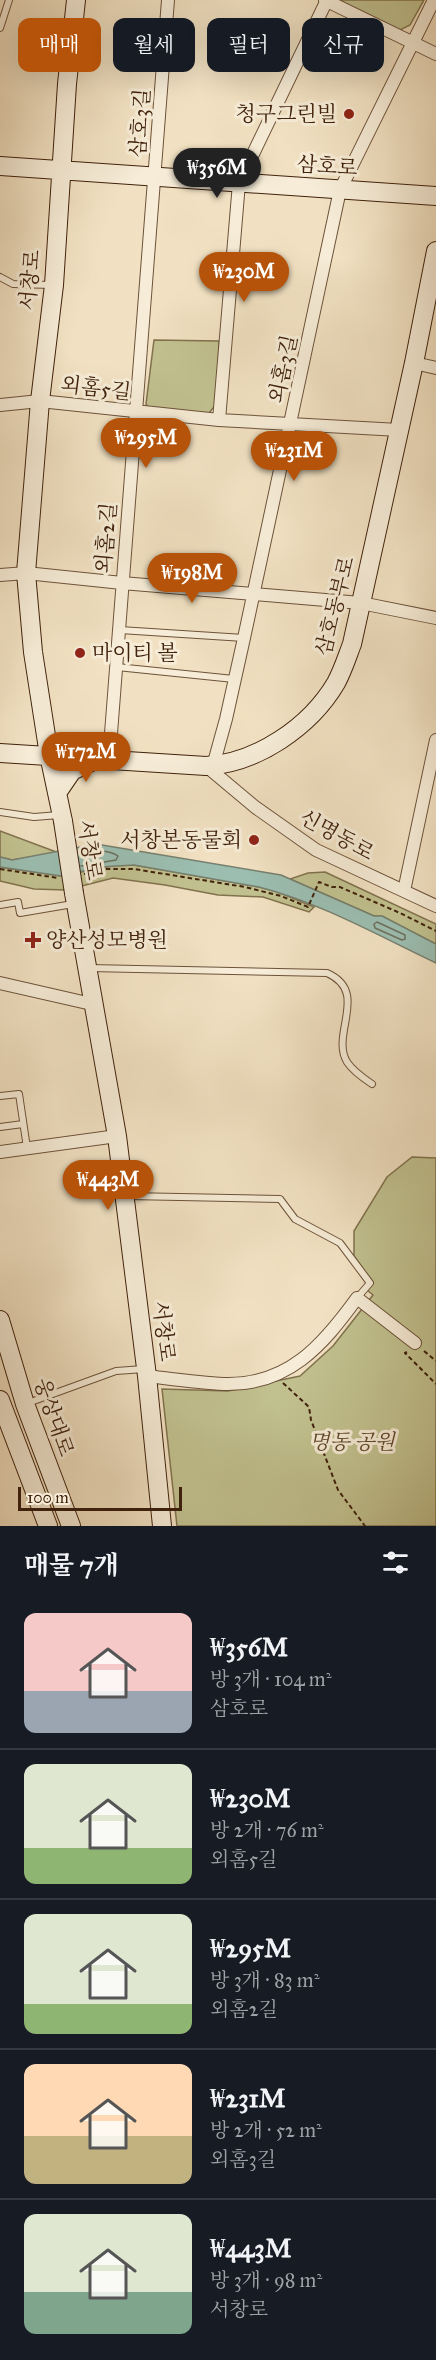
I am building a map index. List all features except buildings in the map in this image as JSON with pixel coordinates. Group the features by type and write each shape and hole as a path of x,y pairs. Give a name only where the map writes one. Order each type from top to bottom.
{"street":[{"name":"서창로","path":"76,0 67,84 54,285 40,401 26,573 33,652 49,755 76,891 117,1136 162,1526"},
{"name":"삼호3길","path":"155,177 168,0"},
{"path":"219,420 238,183 326,0 436,54"},
{"name":"외홈3길","path":"216,765 340,190 434,0"},
{"name":"삼호로","path":"0,166 436,196"},
{"name":"외홈2길","path":"105,759 117,667 155,177"},
{"name":"삼호동부로","path":"0,753 216,765 276,742 294,729 321,702 335,684 344,665 361,603 414,363 436,251"},
{"path":"414,363 436,368"},
{"name":"외홈5길","path":"0,405 40,401 219,420 399,430"},
{"path":"0,574 26,573 361,603 436,618"},
{"path":"404,891 436,740"},
{"path":"57,793 72,771 80,766 105,759"},
{"path":"216,765 227,784"},
{"name":"신명동로","path":"216,765 227,784 291,834 316,850 436,906"},
{"path":"0,982 96,1005"},
{"path":"0,1152 117,1136"},
{"path":"146,1372 226,1384 256,1380 274,1374 300,1361 323,1343 357,1298 415,1343"},
{"name":"웅상대로","path":"0,1320 25,1404 71,1526"},
{"name":"웅상대로","path":"0,1400 48,1526"}],"lane":[{"path":"0,28 9,0"},
{"path":"0,277 13,284 54,285"},
{"path":"120,630 244,638"},
{"path":"117,667 235,679"},
{"path":"0,812 62,818"},
{"path":"0,905 18,902 20,913 76,891"},
{"path":"88,968 327,973 338,981 348,996 349,1004 343,1041 346,1060 372,1084"},
{"path":"0,1096 19,1094 27,1148"},
{"path":"0,1127 23,1124"},
{"path":"124,1196 280,1199 295,1219 340,1243 370,1283 357,1298"},
{"path":"25,1404 116,1371 146,1372"}],"path":[{"path":"0,869 60,878"},
{"path":"76,891 103,869 134,869 245,887 281,896 308,907 319,882 332,887 340,887 436,931"},
{"path":"436,1361 415,1343 405,1353 436,1384"},
{"path":"274,1374 309,1407 311,1420 338,1490 365,1526"}],"green space":[{"path":"338,0 424,0 410,25 400,30 384,22 384,18 375,18"},
{"path":"154,340 219,341 217,403 209,413 149,409 146,404"},
{"path":"0,831 59,853 12,860 0,857"},
{"path":"117,865 134,865 259,887 314,907 309,912 263,897 218,895 113,878 66,890 34,889 0,881 0,867 61,876"},
{"path":"325,872 436,924 436,944 382,916 374,916 290,879 308,873"},
{"name":"명동 공원","path":"412,1157 436,1158 436,1526 177,1526 162,1389 228,1391 300,1376 333,1346 373,1295 367,1290 373,1283 354,1256 354,1231 387,1177"}],"water":[{"path":"96,844 281,875 374,916 382,916 436,944 436,963 327,911 259,887 134,865 101,867 61,876 0,867 0,857 12,860"}],"place":[{"name":"청구그린빌","path":"349,114"},
{"name":"마이티 볼","path":"80,653"},
{"name":"서창본동물회","path":"254,840"},
{"name":"양산성모병원","path":"33,940"}]}
